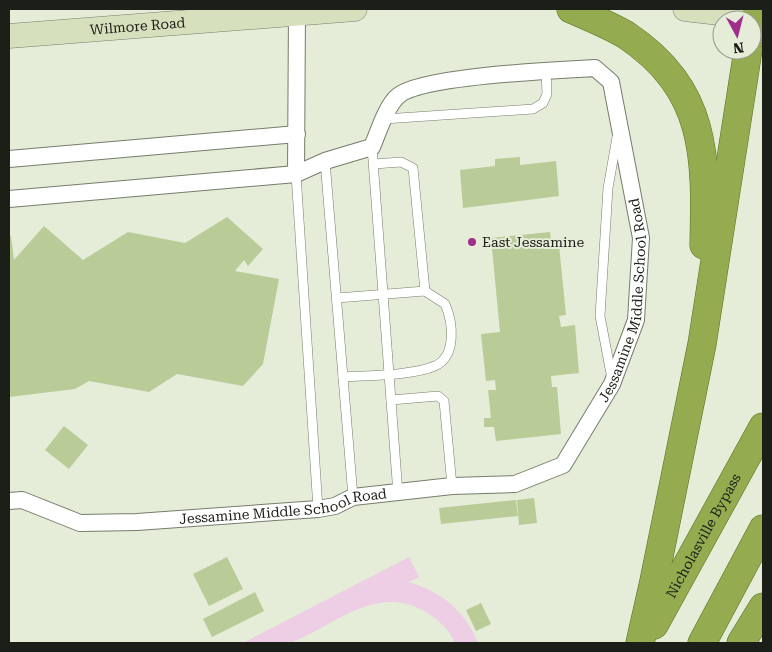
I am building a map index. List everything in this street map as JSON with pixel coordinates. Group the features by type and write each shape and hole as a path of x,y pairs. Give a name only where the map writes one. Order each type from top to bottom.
{"highway":[{"path":"571,9 625,35 646,51 676,84 694,117 702,145 706,175 703,339"},
{"path":"640,643 703,339 746,60"},
{"name":"Nicholasville Bypass","path":"645,643 763,427"},
{"path":"702,643 763,529"},
{"path":"741,643 763,607"}],"main road":[{"name":"Wilmore Road","path":"9,36 297,11 355,9"},
{"path":"685,9 712,13"}],"street":[{"path":"296,174 297,11"},
{"name":"Jessamine Middle School Road","path":"9,501 22,500 80,522 137,522 318,509 335,506 353,497 398,494 452,486 515,484 563,465 612,384 636,320 640,238 611,82 595,68 546,71 417,86 397,96 384,119 372,148"},
{"path":"9,159 297,134"},
{"path":"9,199 296,174 326,161 372,148"}],"lane":[{"path":"384,119 532,108 543,103 547,94 546,71"},
{"path":"612,384 600,316 608,188 618,126"},
{"path":"372,148 398,494"},
{"path":"326,161 353,497"},
{"path":"374,164 401,162 413,168 425,291"},
{"path":"296,174 318,509"},
{"path":"337,298 425,291 445,304 449,313 451,334 448,354 435,366 343,377"},
{"path":"391,400 438,396 444,401 452,486"}],"shaded area":[{"path":"409,557 419,577 408,582 431,591 451,604 467,622 478,643 455,643 446,629 429,614 406,604 389,602 372,604 356,610 292,642 275,645 243,643"}],"building":[{"path":"520,157 520,165 556,161 559,196 463,208 460,170 495,166 495,159"},
{"path":"227,217 263,249 248,266 244,260 235,271 279,279 263,364 243,386 177,374 149,392 89,381 75,389 9,397 9,236 11,236 14,260 44,226 83,260 128,232 185,243"},
{"path":"550,232 552,246 559,245 566,315 559,316 561,327 575,325 579,373 551,376 552,387 557,387 561,434 496,441 494,427 484,427 484,418 491,418 488,390 496,390 495,380 486,381 481,334 500,332 491,238"},
{"path":"64,426 88,445 69,469 45,450"},
{"path":"534,498 537,523 519,525 517,500"},
{"path":"516,500 518,516 441,524 439,508"},
{"path":"227,557 243,589 209,606 193,574"},
{"path":"255,592 264,611 212,637 203,619"},
{"path":"481,603 491,624 476,631 466,610"}],"place":[{"name":"East Jessamine","path":"472,242"}]}
